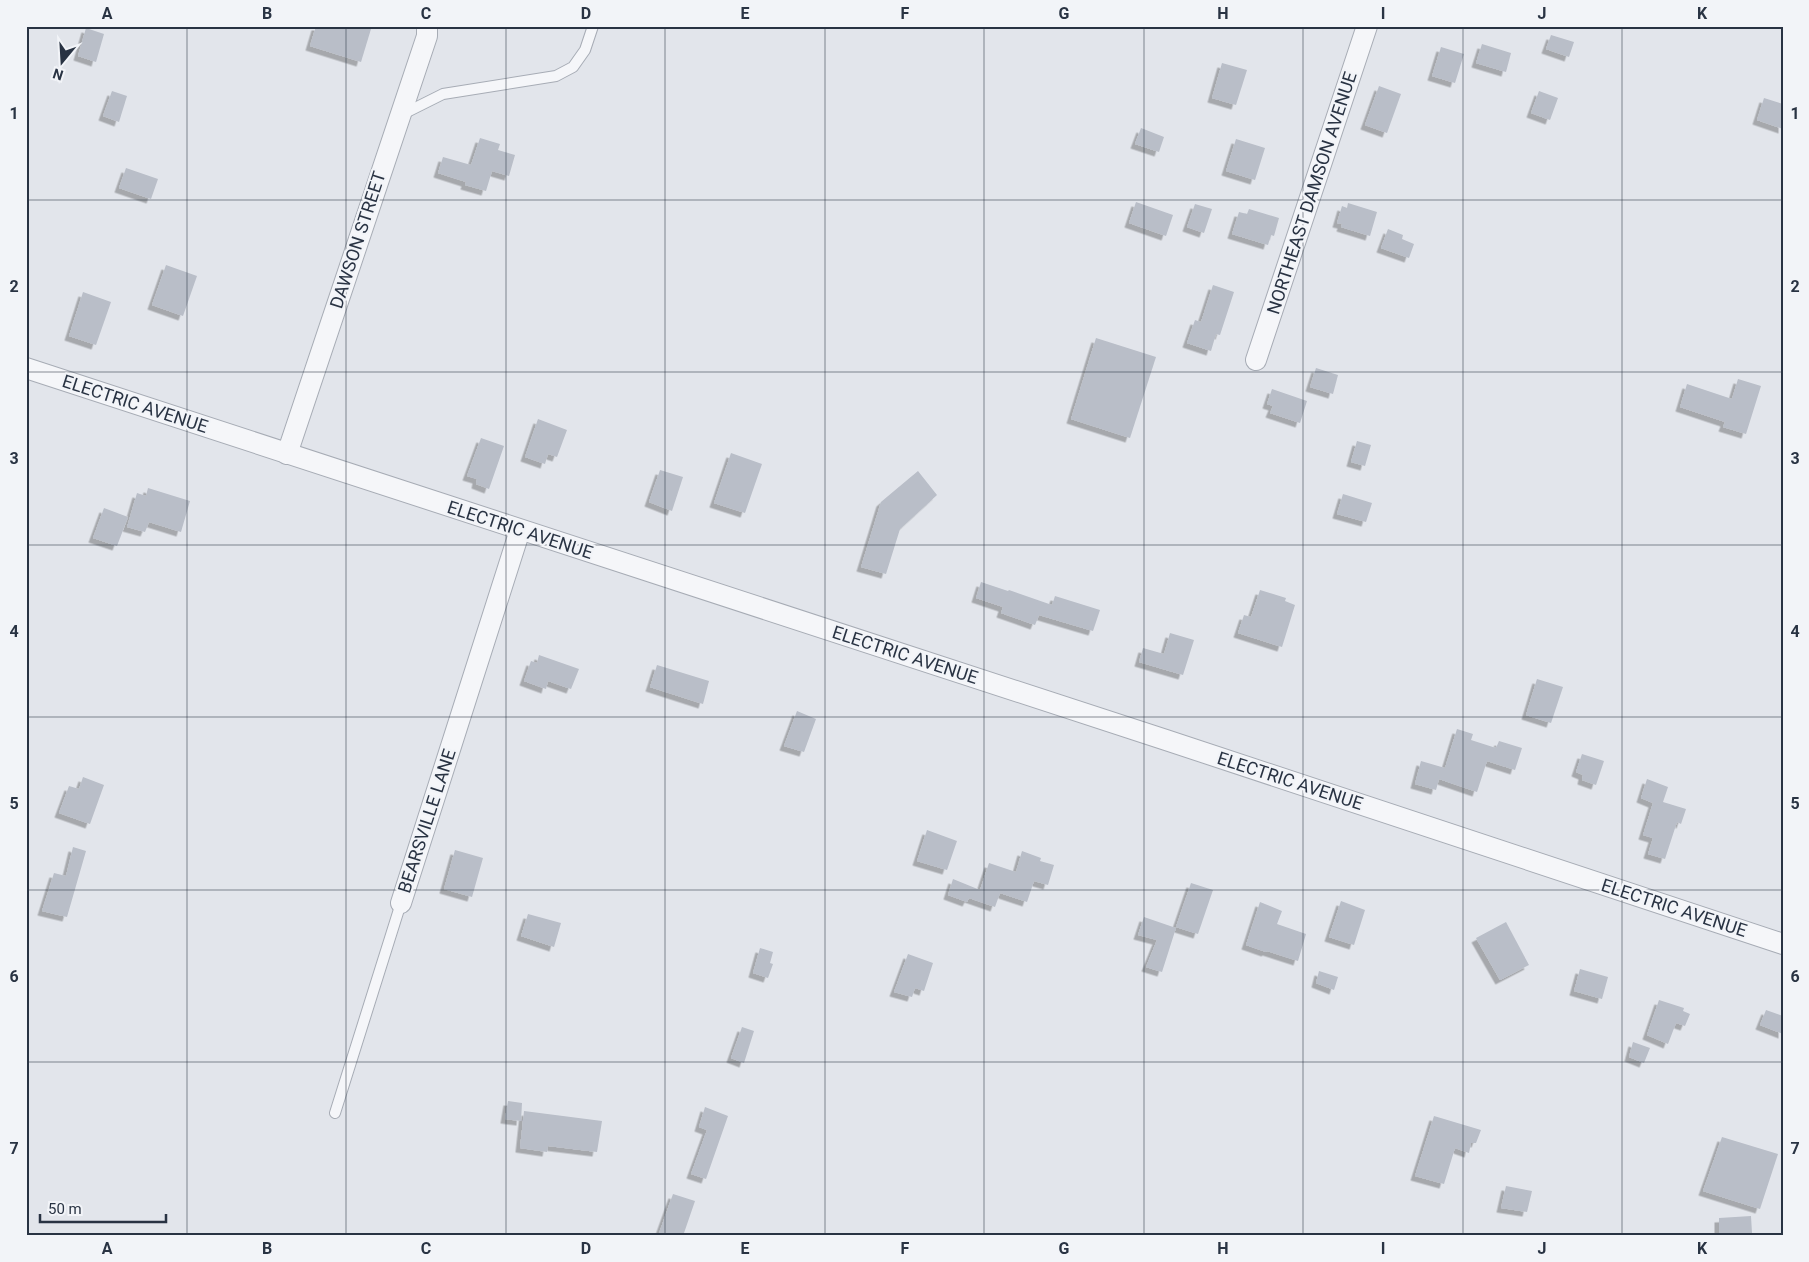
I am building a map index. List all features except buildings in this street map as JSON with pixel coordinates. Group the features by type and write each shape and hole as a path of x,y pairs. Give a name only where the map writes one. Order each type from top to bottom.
{"street":[{"name":"DAWSON STREET","path":"287,454 427,36 427,26"},
{"name":"NORTHEAST DAMSON AVENUE","path":"1256,360 1367,26"},
{"name":"ELECTRIC AVENUE","path":"26,368 1157,737 1783,944"},
{"name":"BEARSVILLE LANE","path":"402,903 520,530"}],"lane":[{"path":"400,115 443,94 556,76 573,68 584,50 593,26"},
{"name":"BEARSVILLE LANE","path":"335,1113 402,903"}]}
